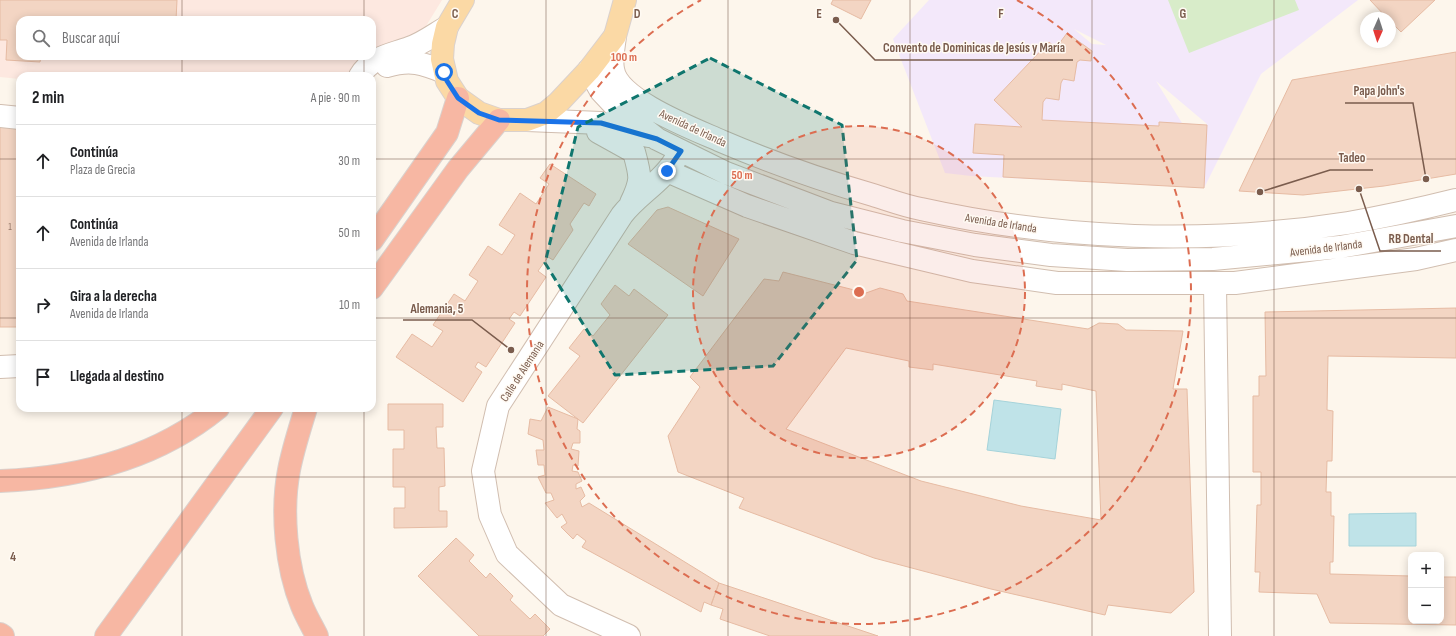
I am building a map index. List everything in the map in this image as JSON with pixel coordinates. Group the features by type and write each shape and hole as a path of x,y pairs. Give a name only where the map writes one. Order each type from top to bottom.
{"highway":[{"path":"376,234 447,133 458,98"},
{"path":"376,282 458,169 499,120"},
{"path":"0,481 62,476 123,460 184,432 212,412"},
{"path":"110,630 212,492 268,412"},
{"path":"305,412 290,464 285,504 292,572 302,606 317,636"}],"main road":[{"path":"463,0 447,27 443,44 442,59 444,72 447,81 458,98 479,113 499,120 527,120 546,113 558,103 589,70 614,36 625,0"}],"street":[{"path":"376,60 395,51 410,48 447,27"},
{"name":"Avenida de Irlanda","path":"614,36 612,70 621,84 635,98 655,110 764,159 851,189 927,210 1004,225 1075,233 1213,236 1347,223 1456,200"},
{"path":"364,72 375,60"},
{"path":"376,74 383,67 397,63 424,63 444,72"},
{"name":"Avenida de Irlanda","path":"589,70 601,91 616,107 657,139"},
{"path":"0,116 16,118"},
{"name":"Avenida de Irlanda","path":"527,120 601,123 657,139 726,173 831,212 902,231 975,245 1051,255 1127,260 1220,259 1340,247 1456,226"},
{"name":"Avenida de Irlanda","path":"576,121 614,139 634,152 639,170 640,184 630,204"},
{"path":"667,171 681,151"},
{"name":"Avenida de Irlanda","path":"667,171 727,199 854,242 972,271 1057,283 1215,284 1267,280 1408,260 1456,250"},
{"name":"Calle de Alemania","path":"629,636 561,605 507,554 490,515 483,471 498,406 630,204 667,171"},
{"name":"Avenida de Irlanda","path":"726,173 759,210"},
{"path":"1215,284 1220,636"},
{"path":"0,367 16,366"}],"highlighted area":[{"path":"710,58 842,125 857,260 773,366 615,375 545,263 578,127"}],"shaded area":[{"path":"0,0 442,0 423,31 376,50 376,16 16,16 16,60 364,60 354,72 16,72 16,79 0,77"},
{"path":"929,0 1358,0 1261,74 1204,188 971,176 945,173 893,39","holes":["1074,29 1106,45 1092,44","1156,81 1207,124 1182,123"]}],"green space":[{"path":"1168,0 1295,0 1299,10 1189,53"}],"water":[{"path":"994,400 1061,409 1055,459 987,450"},
{"path":"1416,513 1416,546 1349,546 1349,514"}],"building":[{"path":"0,0 177,0 176,16 16,16 16,60 40,60 40,62 6,60 7,40 0,40"},
{"path":"833,0 871,0 861,19 831,4"},
{"path":"1370,0 1435,0 1401,32 1396,27 1396,12 1381,12"},
{"path":"1067,33 1092,51 1091,61 1080,60 1077,62 1074,81 1063,79 1061,83 1059,100 1046,98 1043,102 1042,120 1159,126 1159,122 1207,125 1204,188 1003,177 1004,155 973,153 975,124 1022,127 994,100 1049,42 1056,48"},
{"path":"1456,52 1456,174 1384,186 1303,195 1239,191 1292,80"},
{"path":"0,124 16,124 16,327 0,327"},
{"path":"550,164 596,194 589,206 584,203 570,224 573,230 553,260 548,257 538,271 546,277 520,316 514,312 509,319 515,323 486,367 478,362 475,367 482,372 463,402 396,357 412,334 432,347 443,331 433,325 454,294 465,301 478,281 469,275 488,246 502,255 515,235 499,225 520,193 536,204 549,184 540,178"},
{"path":"668,207 739,239 703,296 628,244 657,210"},
{"path":"783,272 866,293 880,288 903,294 907,301 1088,329 1099,323 1118,324 1126,330 1183,331 1173,389 1187,389 1194,592 1171,613 1108,605 1105,615 991,589 874,558 739,508 744,498 678,472 668,436 700,387 690,377 764,279 779,281","holes":["846,348 909,361 909,367 933,370 933,364 1037,381 1036,386 1062,390 1062,384 1096,391 1101,520 1021,506 921,481 786,429"]},
{"path":"615,285 629,296 634,289 668,315 583,423 548,396 580,356 569,348 584,329 593,336 610,315 601,304"},
{"path":"1456,308 1456,358 1328,356 1327,410 1333,411 1332,461 1327,461 1326,492 1331,492 1331,516 1334,516 1333,562 1330,562 1330,574 1408,576 1408,624 1444,624 1444,577 1456,577 1456,625 1330,623 1317,594 1259,592 1260,572 1255,572 1257,505 1261,505 1261,472 1253,472 1253,396 1259,396 1259,376 1266,376 1265,312"},
{"path":"388,404 443,404 443,427 436,427 437,448 444,448 445,486 439,487 439,511 447,511 447,527 394,528 394,508 405,508 405,487 393,487 393,449 404,449 404,430 388,430"},
{"path":"548,407 578,419 577,429 580,431 580,443 573,443 571,449 579,451 578,466 573,465 572,471 578,472 582,481 576,484 576,489 581,487 585,496 580,501 582,507 589,503 719,583 711,605 704,602 701,612 582,547 586,541 577,534 573,539 561,527 567,523 562,514 557,518 545,503 554,500 551,493 546,493 538,477 545,475 544,465 538,465 536,450 544,450 543,440 528,434 530,419 541,421"},
{"path":"456,538 474,555 469,561 486,578 490,573 513,596 510,600 530,619 535,614 550,629 543,636 479,636 418,576"},
{"path":"719,583 878,636 770,636 720,619 723,609 711,605"}],"place":[{"name":"Convento de Dominicas de Jesús y María","path":"836,20"},
{"name":"Papa John's","path":"1426,179"},
{"name":"RB Dental","path":"1359,189"},
{"name":"Tadeo","path":"1260,192"},
{"name":"Alemania, 5","path":"511,350"}],"route":[{"path":"444,72 447,81 458,98 479,113 499,120 576,121 601,123 657,139 681,151 667,171"}]}
